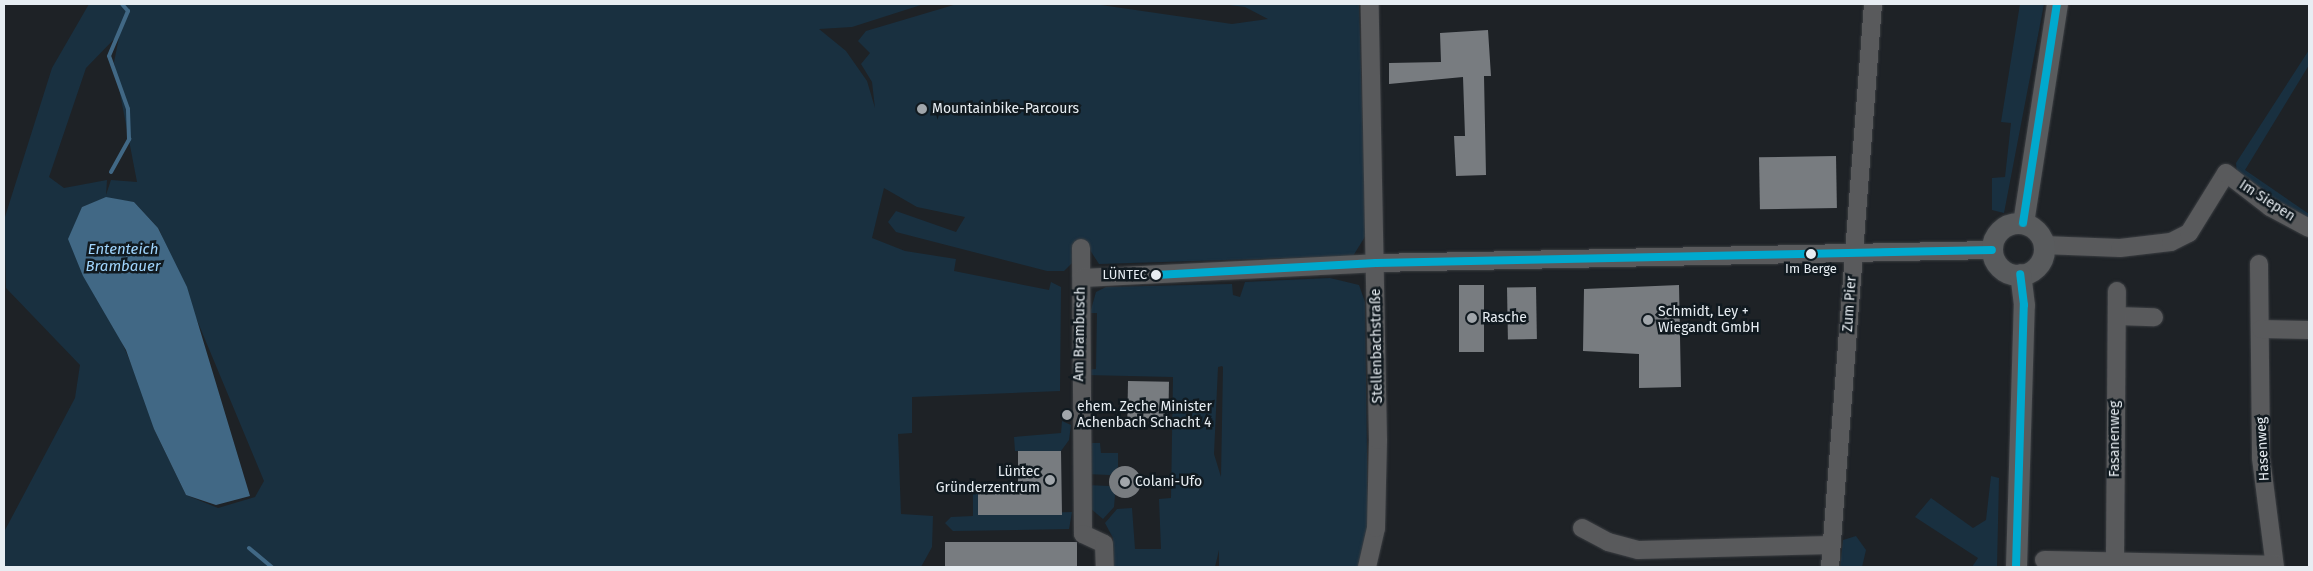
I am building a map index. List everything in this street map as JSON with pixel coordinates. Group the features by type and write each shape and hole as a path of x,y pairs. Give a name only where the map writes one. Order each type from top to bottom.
{"main road":[{"path":"2023,223 2057,4"},
{"path":"2023,223 2039,233 2044,245 2041,261 2020,274 2001,268 1992,250 2001,229 2023,223"},
{"path":"2016,567 2024,305 2020,274"}],"street":[{"name":"Stellenbachstraße","path":"1367,567 1376,528 1378,448 1370,4"},
{"name":"Zum Pier","path":"1830,567 1873,4"},
{"name":"Im Siepen","path":"2044,245 2120,248 2171,242 2189,233 2226,173 2270,207 2309,228"},
{"path":"1082,248 1082,278"},
{"name":"Am Brambusch","path":"1105,567 1104,544 1083,534 1082,278 1376,263 1853,255 1992,250"},
{"name":"Hasenweg","path":"2259,264 2261,458 2274,566"},
{"name":"Fasanenweg","path":"2115,561 2117,290"},
{"path":"2117,316 2154,316"},
{"path":"2261,329 2309,330"},
{"path":"1582,528 1608,542 1638,550 1831,545"},
{"path":"2044,560 2274,566"}],"shaded area":[{"path":"89,4 924,4 852,27 819,29 846,51 867,81 875,108 872,82 861,64 870,53 858,41 866,31 957,4 1094,4 1232,24 1268,19 1245,7 1221,4 1359,4 1366,235 1353,256 1099,264 1088,247 1064,271 1047,271 896,232 888,222 896,211 956,232 965,217 917,207 884,188 872,238 905,251 956,259 954,271 1049,290 1051,282 1061,287 1060,391 912,397 912,433 898,434 901,514 933,516 932,547 921,567 4,567 4,532 75,398 80,365 6,288 4,220 52,68","holes":["120,33 114,62 137,182 111,180 106,195 107,180 64,188 49,177 86,68","105,198 134,202 159,229 264,481 255,497 218,508 186,495 154,429 149,406 112,319 83,276 82,207"]},
{"path":"2020,4 2044,4 2004,213 1992,210 1992,178 2005,177 2011,123 2001,122"},
{"path":"2309,50 2309,65 2245,170 2309,214 2309,224 2237,175 2236,163"},
{"path":"1330,278 1359,285 1365,302 1368,531 1359,567 1219,567 1219,550 1215,567 1114,567 1113,538 1105,523 1117,509 1132,508 1135,549 1161,549 1159,499 1171,498 1173,377 1086,375 1085,370 1096,369 1097,313 1090,313 1096,292 1106,287 1232,284 1233,295 1240,297 1245,282","holes":["1218,367 1223,367 1221,477 1214,454"]},
{"path":"1062,421 1071,425 1069,440 1061,451 1015,451 1014,437 1061,433"},
{"path":"1091,443 1100,443 1101,453 1118,453 1118,467 1110,475 1086,474 1086,447"},
{"path":"1991,476 1999,478 1997,567 1972,567 1978,558 1915,517 1931,498 1973,528 1986,520"},
{"path":"1086,485 1109,486 1115,495 1114,507 1103,519 1090,508"},
{"path":"973,488 978,488 979,515 1072,512 1069,529 953,531 945,523 951,517 973,516"},
{"path":"1856,536 1866,550 1862,567 1840,567 1843,540"}],"water":[{"name":"Ententeich Brambauer","path":"106,197 134,202 158,228 187,287 250,496 216,505 186,495 154,429 126,350 83,276 68,239 82,207"}],"building":[{"path":"1488,30 1491,76 1484,76 1486,175 1456,176 1454,136 1465,136 1463,77 1389,84 1389,63 1441,62 1440,33"},
{"path":"1836,156 1837,208 1760,209 1759,157"},
{"name":"Rasche","path":"1459,285 1484,285 1484,352 1459,352"},
{"name":"Schmidt, Ley + Wiegandt GmbH","path":"1679,285 1681,387 1639,388 1639,354 1583,351 1584,289"},
{"path":"1536,287 1537,339 1508,339 1507,288"},
{"path":"1128,381 1169,382 1168,419 1127,418"},
{"name":"Lüntec Gründerzentrum","path":"1018,451 1061,451 1062,515 978,515 978,488 1018,488"},
{"name":"Colani-Ufo","path":"1125,466 1131,467 1136,471 1140,476 1140,488 1136,493 1131,497 1125,498 1119,497 1114,493 1110,488 1109,482 1110,476 1114,471 1119,467"},
{"path":"945,542 1077,542 1077,567 945,567"}],"waterway":[{"path":"111,172 129,139 128,109 109,56 128,11 122,4"},
{"path":"249,548 272,567"}],"transit line":[{"path":"2023,223 2057,4"},
{"path":"1156,275 1376,263 1992,250"},
{"path":"2016,567 2024,305 2020,274"}],"place":[{"name":"Mountainbike-Parcours","path":"922,109"},
{"name":"Im Berge","path":"1811,254"},
{"name":"LÜNTEC","path":"1156,275"},
{"name":"Rasche","path":"1472,318"},
{"name":"Schmidt, Ley + Wiegandt GmbH","path":"1648,320"},
{"name":"ehem. Zeche Minister Achenbach Schacht 4","path":"1067,415"},
{"name":"Lüntec Gründerzentrum","path":"1050,480"},
{"name":"Colani-Ufo","path":"1125,482"}]}
